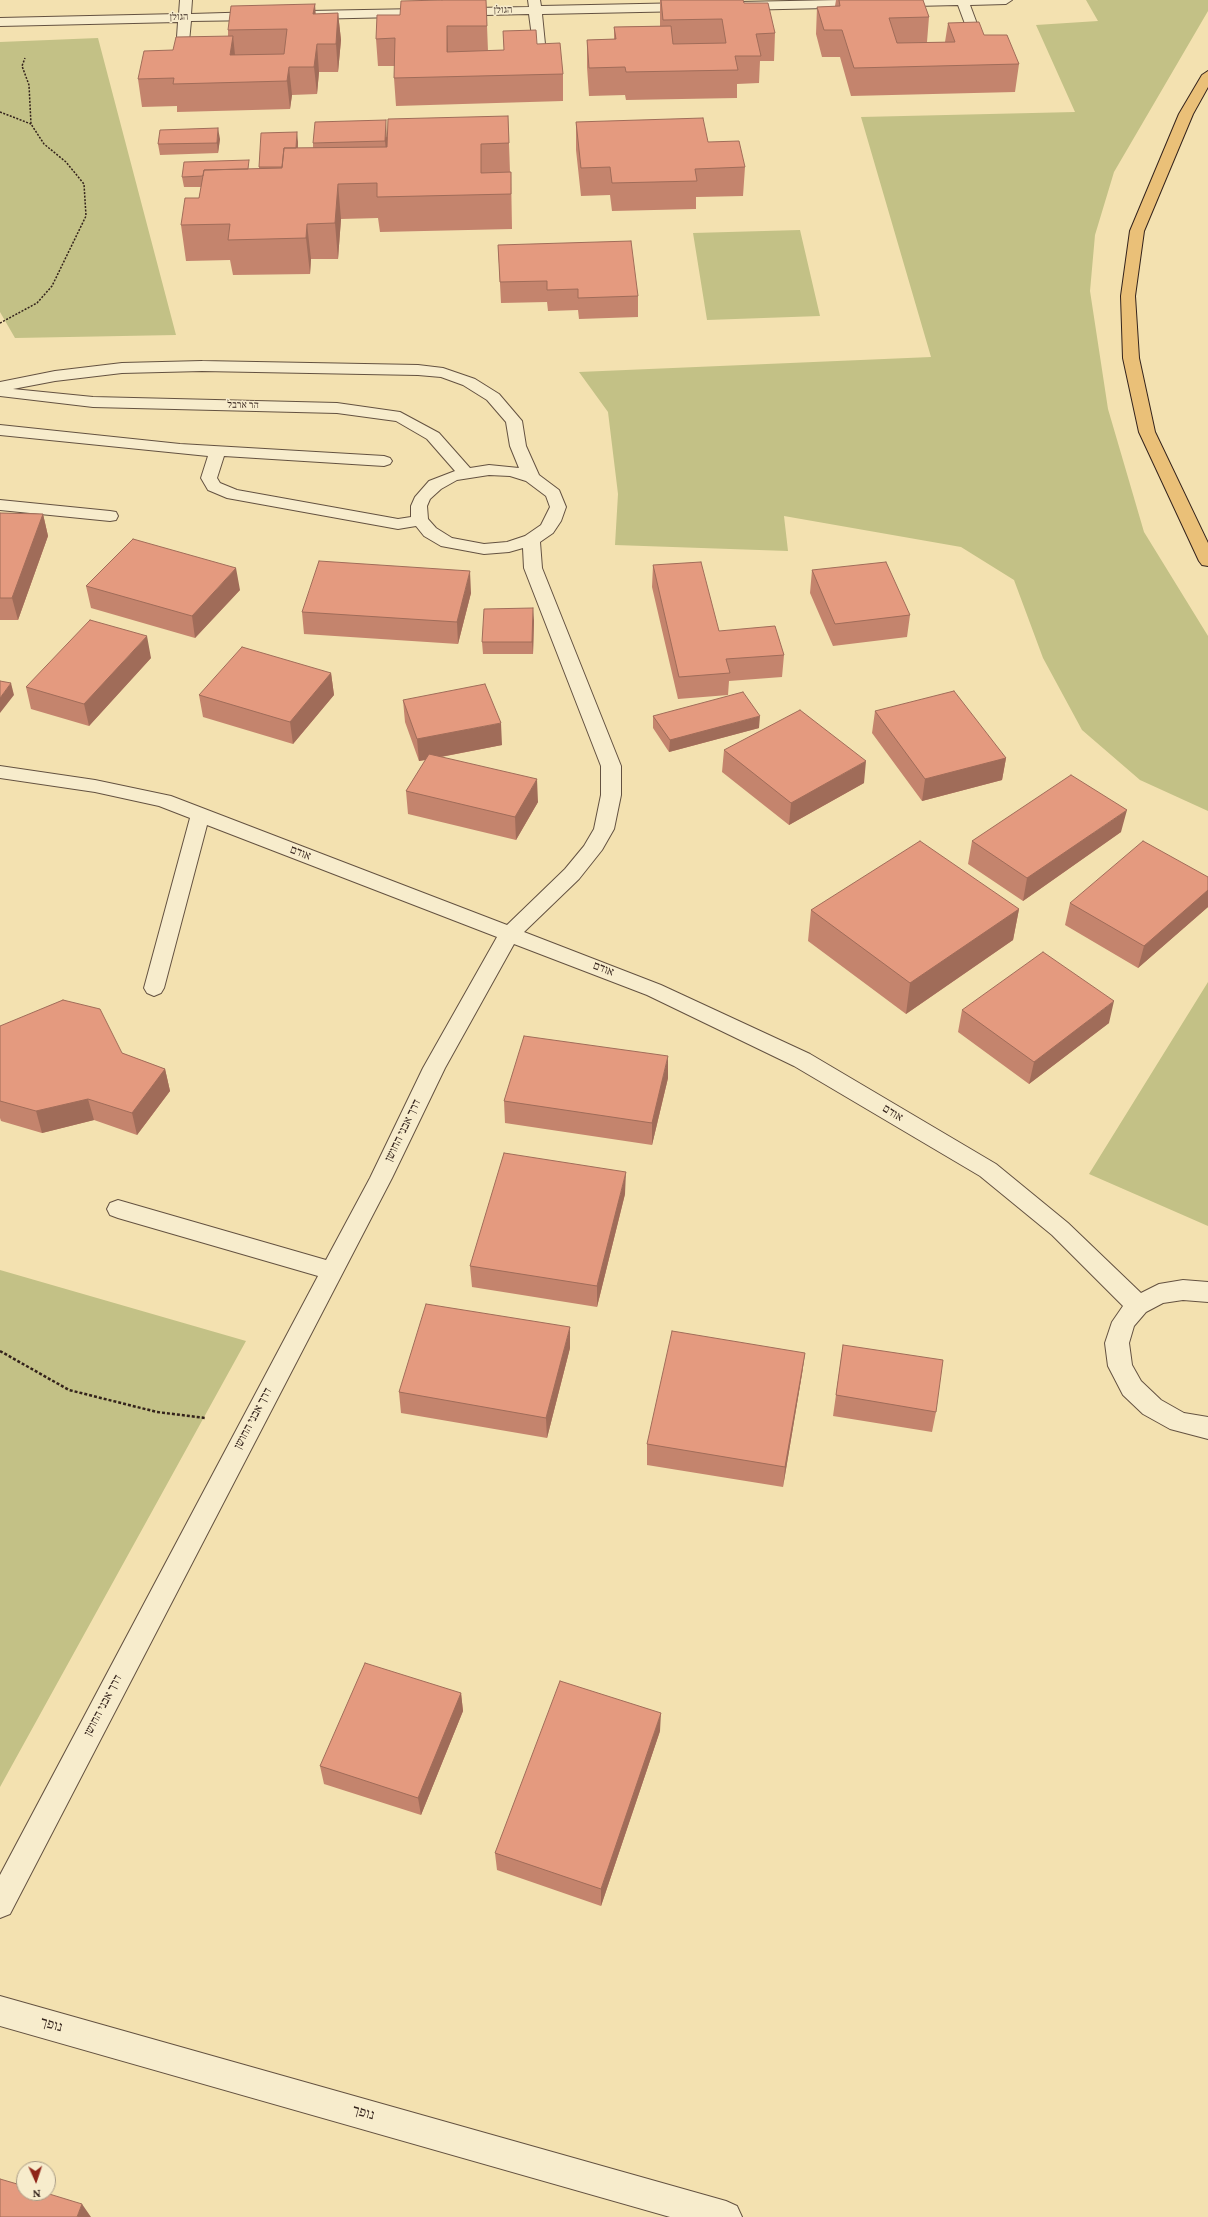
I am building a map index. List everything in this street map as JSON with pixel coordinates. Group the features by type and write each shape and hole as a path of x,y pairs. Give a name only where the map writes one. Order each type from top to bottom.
{"main road":[{"path":"1208,75 1186,114 1161,170 1137,231 1128,296 1131,358 1147,432 1208,561"}],"street":[{"path":"182,52 186,0"},
{"path":"726,6 1006,0"},
{"path":"962,1 977,40"},
{"path":"614,4 616,23"},
{"name":"הגולן","path":"296,16 535,5 614,4 702,7"},
{"path":"535,5 539,44"},
{"name":"הגולן","path":"0,22 272,16"},
{"path":"0,387 55,376 122,368 202,366 418,370 443,373 469,382 493,397 514,422 518,446 532,478"},
{"name":"הר ארבל","path":"0,392 93,402 336,408 400,418 433,436 465,472"},
{"path":"0,430 217,452 384,462"},
{"path":"217,452 209,478 214,486 233,494 398,524 420,520"},
{"path":"489,470 512,471 532,478 553,494 558,507 554,521 547,529 531,540 509,547 484,549 461,546 447,542 430,532 420,520 419,506 423,497 435,485 465,472 489,470"},
{"path":"0,505 110,516"},
{"name":"דרך אבני החושן","path":"0,1904 381,1178 434,1068 509,934 572,874 592,850 604,829 611,795 611,766 533,568 531,540"},
{"name":"אודם","path":"0,772 95,786 164,801 654,990 809,1064 988,1170 1060,1229 1138,1305"},
{"path":"154,988 200,816"},
{"path":"118,1209 332,1271"},
{"path":"1208,1292 1184,1290 1159,1294 1138,1305 1124,1322 1117,1343 1120,1366 1132,1388 1152,1407 1179,1422 1208,1429"},
{"name":"נופך","path":"0,2011 726,2217"}],"path":[{"path":"0,323 38,303 52,286 86,216 84,184 66,162 44,144 31,124 29,86 22,66 38,21"},
{"path":"0,112 31,124"},
{"path":"0,1351 69,1390 157,1412 251,1424"}],"shaded area":[{"path":"1086,0 1208,0 1208,11 1114,172 1095,235 1090,291 1108,409 1144,532 1208,636 1208,811 1140,780 1082,730 1043,658 1014,580 961,547 784,516 788,551 615,545 618,494 608,412 579,372 931,357 861,117 1075,112 1036,25 1098,21"},
{"path":"98,38 176,335 15,338 0,312 0,42"},
{"path":"800,230 820,316 707,320 693,233"},
{"path":"1208,982 1208,1226 1089,1174"},
{"path":"0,1270 246,1341 0,1787"}],"building":[{"path":"486,0 487,26 447,26 447,52 504,50 503,31 536,30 537,44 560,43 563,74 394,78 395,38 376,39 377,15 400,15 401,1"},
{"path":"661,0 743,0 744,3 768,3 775,33 756,34 761,56 735,56 738,70 626,72 625,67 589,68 587,40 616,39 614,27 671,26 673,44 726,43 722,19 663,20"},
{"path":"839,0 923,0 929,17 889,18 897,43 955,42 948,23 979,22 984,35 1007,35 1019,64 854,68 842,30 824,30 817,7 840,6"},
{"path":"315,4 313,14 338,13 336,44 317,44 314,67 289,67 287,81 173,84 174,78 138,79 144,51 173,50 176,37 233,36 230,55 284,54 287,29 228,30 231,6"},
{"path":"508,116 509,143 481,144 481,173 511,172 511,194 377,197 377,183 338,184 335,223 307,224 306,238 228,240 230,224 181,225 185,198 199,198 204,170 282,168 284,148 387,147 388,119"},
{"path":"703,118 708,142 739,141 745,167 695,169 697,181 612,183 610,167 581,168 576,122"},
{"path":"386,120 385,141 313,143 315,122"},
{"path":"218,128 217,143 158,144 160,130"},
{"path":"297,132 296,148 284,148 282,167 259,167 261,133"},
{"path":"249,160 248,169 204,170 203,176 182,177 184,162"},
{"path":"631,241 638,296 578,298 578,289 547,290 547,281 500,282 498,245"},
{"path":"0,513 43,514 12,598 0,598"},
{"path":"133,539 236,568 192,616 86,586"},
{"path":"319,561 470,571 457,622 302,612"},
{"path":"701,562 719,631 775,626 784,655 726,659 730,673 679,677 653,565"},
{"path":"886,562 910,615 835,624 812,570"},
{"path":"533,608 532,642 482,642 484,609"},
{"path":"90,620 147,636 84,704 26,687"},
{"path":"242,647 331,673 290,722 199,695"},
{"path":"0,681 11,683 0,698"},
{"path":"485,684 501,723 417,739 403,700"},
{"path":"954,691 1006,758 925,779 875,711"},
{"path":"743,692 760,716 670,740 653,716"},
{"path":"800,710 866,761 791,803 724,750"},
{"path":"429,754 537,779 515,817 406,791"},
{"path":"1071,775 1127,810 1027,878 972,841"},
{"path":"920,841 1019,909 910,983 811,910"},
{"path":"1143,841 1208,877 1208,890 1144,946 1070,903"},
{"path":"1043,952 1114,1001 1034,1062 962,1010"},
{"path":"63,1000 100,1009 122,1053 165,1069 132,1113 88,1099 36,1111 0,1101 0,1026"},
{"path":"524,1036 668,1056 652,1123 504,1101"},
{"path":"504,1153 626,1172 597,1286 470,1266"},
{"path":"426,1304 570,1327 546,1418 399,1392"},
{"path":"672,1331 805,1353 785,1467 647,1444"},
{"path":"843,1345 943,1360 936,1412 836,1395"},
{"path":"365,1663 461,1693 418,1798 320,1766"},
{"path":"560,1681 661,1713 601,1889 495,1853"},
{"path":"0,2179 16,2184 16,2201 56,2201 56,2196 82,2204 77,2217 0,2217"}]}
